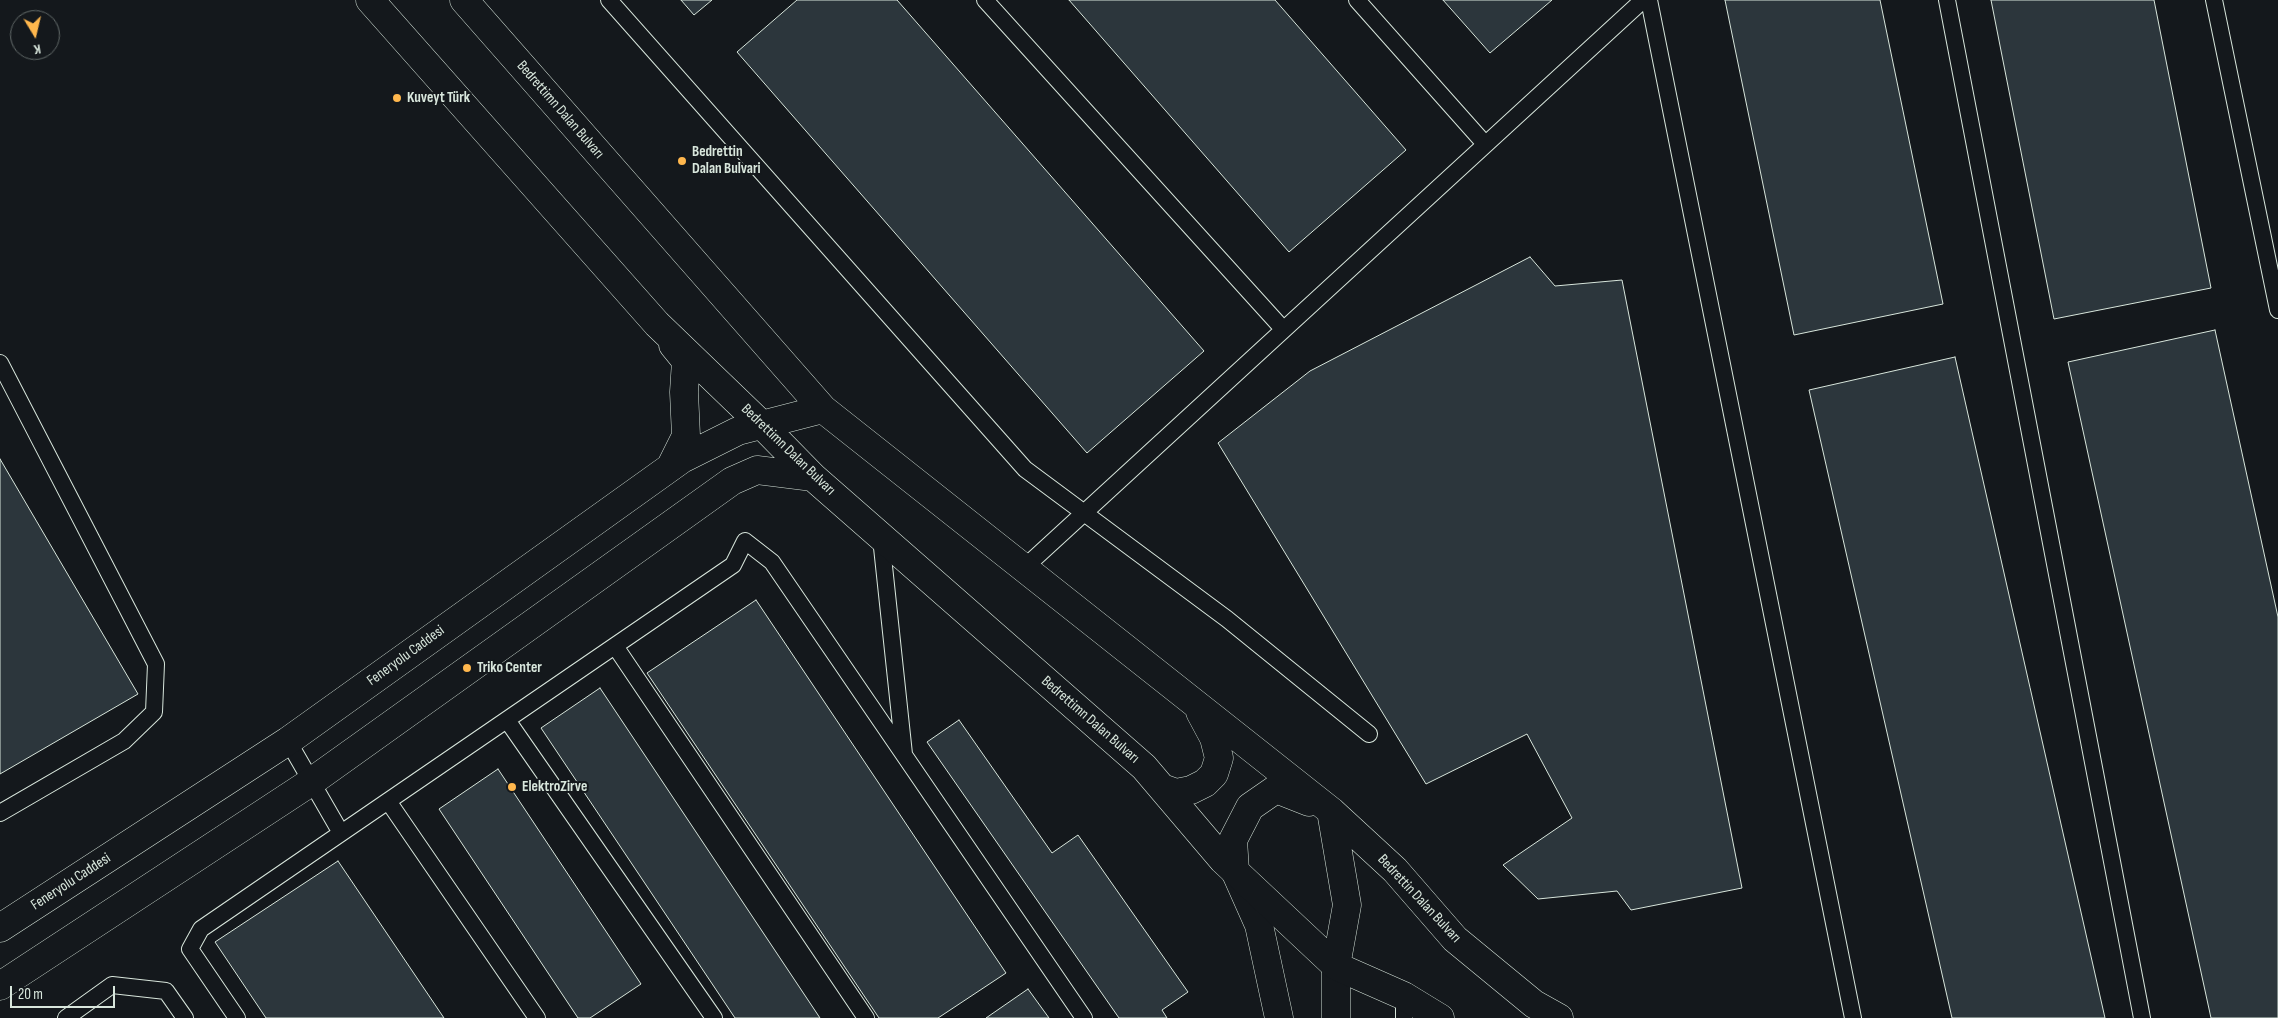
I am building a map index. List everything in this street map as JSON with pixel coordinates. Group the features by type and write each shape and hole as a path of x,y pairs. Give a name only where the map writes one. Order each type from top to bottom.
{"main road":[{"name":"Bedrettimn Dalan Bulvarı","path":"370,0 657,324 814,478 880,538 1137,760 1223,860 1235,871"},
{"name":"Bedrettimn Dalan Bulvarı","path":"464,0 823,409 1331,811"},
{"path":"657,324 686,361 684,392 686,436 671,466"},
{"name":"Feneryolu Caddesi","path":"0,928 288,741 671,466 708,444 738,431 823,409"},
{"path":"0,986 311,782 732,481 757,470 814,478"},
{"path":"1162,788 1176,792 1191,790 1205,783 1214,774 1219,758 1214,738 1196,704"},
{"path":"1279,1018 1259,925 1235,871 1233,840 1250,807 1276,789 1331,811 1347,906 1336,966 1336,1018"},
{"name":"Bedrettin Dalan Bulvarı","path":"1331,811 1395,870 1455,940 1534,1004 1559,1018"},
{"path":"1235,871 1336,966 1404,1007 1440,1018"}],"lane":[{"path":"609,0 1025,469 1227,619 1369,734"},
{"path":"985,0 1283,329"},
{"path":"1357,0 1485,144"},
{"path":"1024,568 1643,0"},
{"path":"1649,0 1853,1018"},
{"path":"1946,0 2142,1018"},
{"path":"2214,0 2278,310"},
{"path":"0,362 156,664 154,712 124,741 0,813"},
{"path":"880,538 904,756"},
{"path":"237,1018 190,949 201,929 734,565 744,541 772,562 1084,1018"},
{"path":"615,646 866,1018"},
{"path":"507,720 714,1018"},
{"path":"288,741 341,833"},
{"path":"388,801 537,1018"},
{"path":"66,1018 112,985 166,991 185,1018"}],"building":[{"path":"681,0 712,0 694,15"},
{"path":"797,0 897,0 1204,351 1087,453 737,52"},
{"path":"1069,0 1275,0 1406,150 1289,252"},
{"path":"1443,0 1552,0 1490,53"},
{"path":"1725,0 1880,0 1943,304 1794,335"},
{"path":"1991,0 2154,0 2211,288 2054,319"},
{"path":"1530,257 1555,286 1622,280 1742,888 1631,910 1617,891 1538,899 1503,865 1572,818 1527,734 1426,784 1218,443 1310,371"},
{"path":"2215,330 2278,617 2278,1018 2211,1018 2068,362"},
{"path":"1955,357 2105,1018 1952,1018 1809,390"},
{"path":"0,459 138,694 0,774"},
{"path":"756,600 1006,973 938,1018 879,1018 647,673"},
{"path":"600,688 820,1018 735,1018 541,728"},
{"path":"959,720 1052,853 1078,835 1188,992 1162,1010 1167,1018 1119,1018 927,742"},
{"path":"498,769 641,984 590,1018 578,1018 439,809"},
{"path":"338,861 444,1018 266,1018 215,942"},
{"path":"1028,989 1049,1018 986,1018"}],"place":[{"name":"Kuveyt Türk","path":"397,98"},
{"name":"Bedrettin Dalan Bulvari","path":"682,161"},
{"name":"Triko Center","path":"467,668"},
{"name":"ElektroZirve","path":"512,787"}]}
